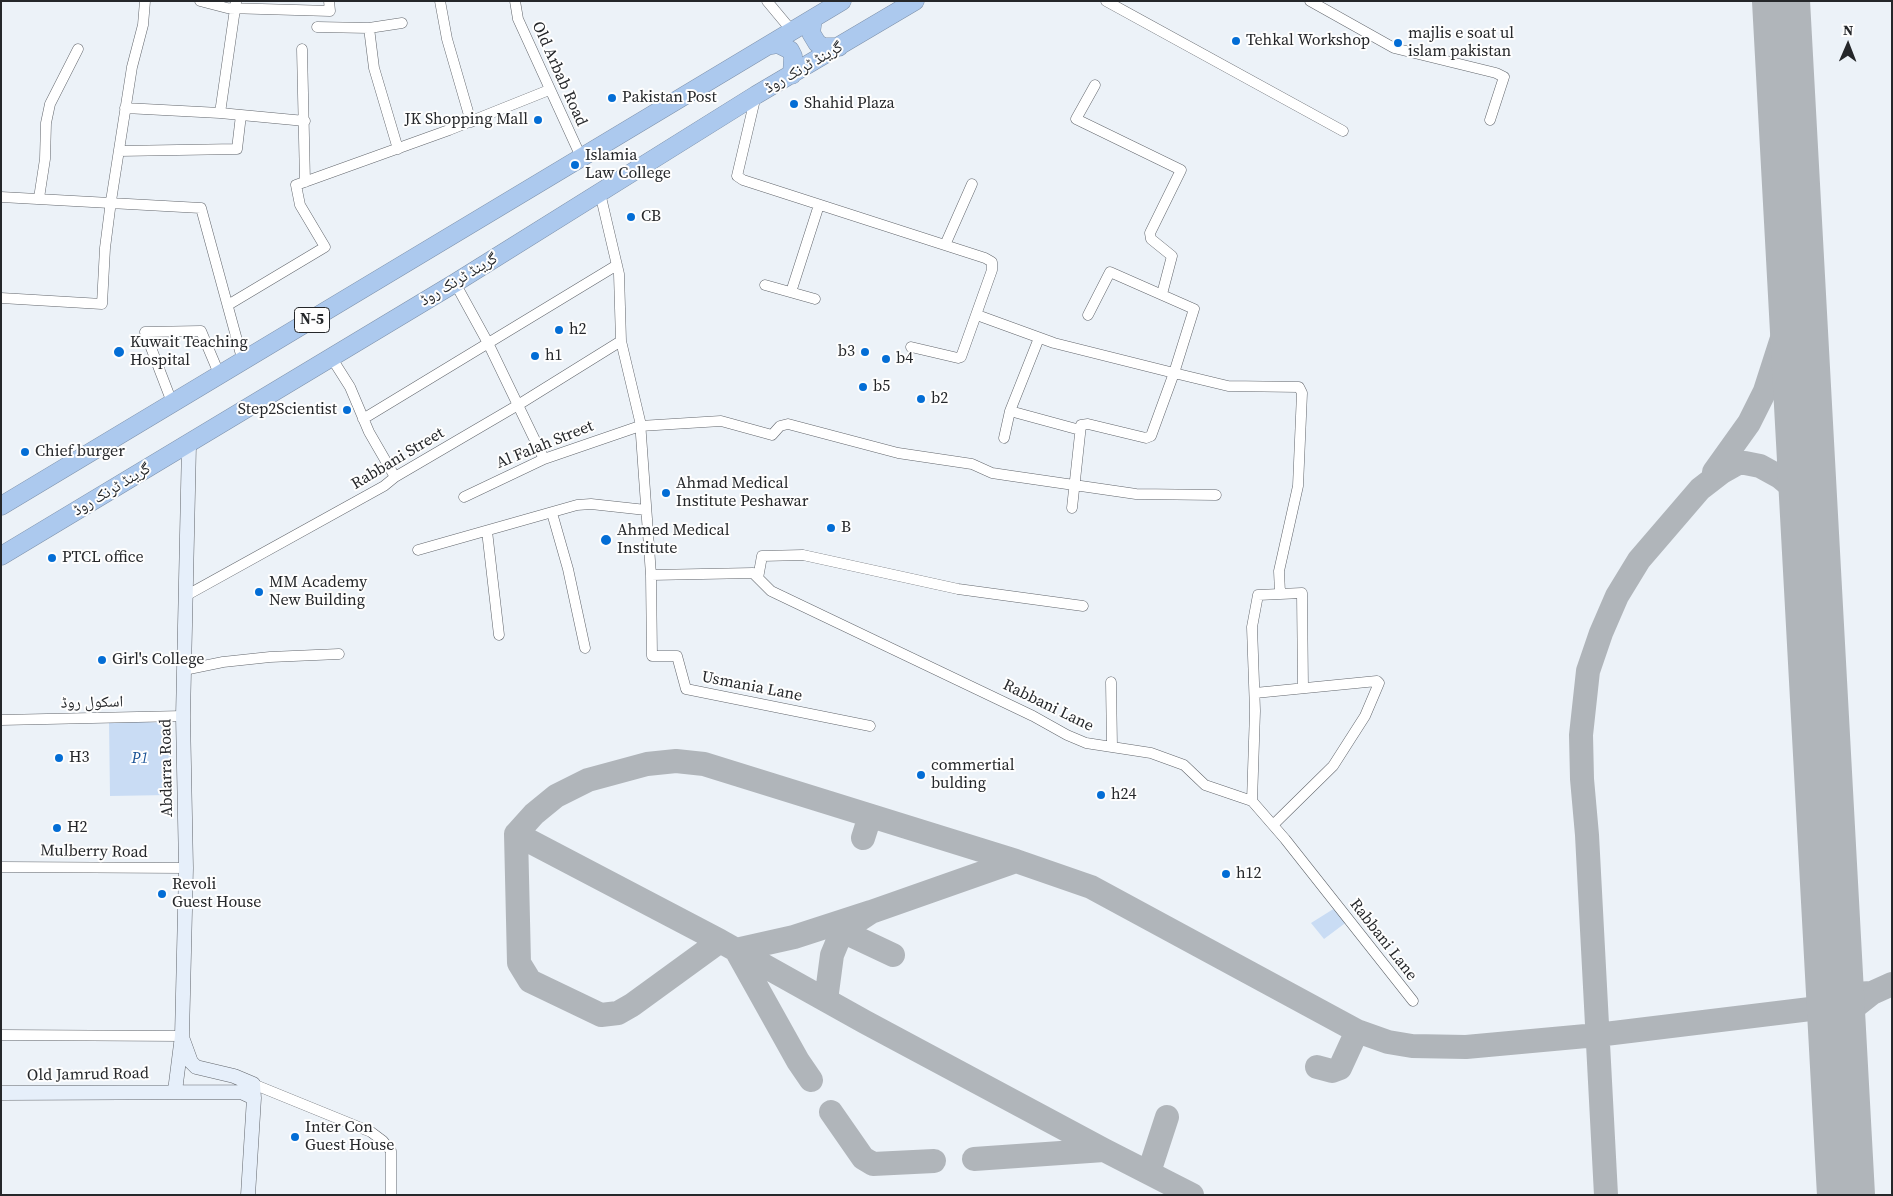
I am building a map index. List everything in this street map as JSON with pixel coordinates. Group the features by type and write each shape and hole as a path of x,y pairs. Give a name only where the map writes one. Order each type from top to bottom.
{"highway":[{"name":"N-5","path":"1,506 173,405 842,1"},
{"name":"گرینڈ ٹرنک روڈ","path":"1,556 455,283 756,95 915,1"},
{"path":"813,19 811,33 817,43 824,47 839,47"},
{"path":"767,46 778,44 790,50 793,56 792,75"}],"street":[{"path":"1,298 102,304 105,248 111,201 132,67 143,25 145,1"},
{"path":"200,1 330,11 329,1"},
{"path":"440,1 447,39 471,122"},
{"name":"Old Arbab Road","path":"515,1 518,19 581,158"},
{"path":"767,1 792,31"},
{"path":"1106,1 1342,131"},
{"path":"1310,1 1394,48 1496,73 1504,78 1490,120"},
{"path":"220,113 235,4"},
{"path":"317,27 369,28 402,23"},
{"path":"369,28 374,68 398,149"},
{"path":"39,198 45,159 46,123 50,104 78,49"},
{"path":"302,49 305,182"},
{"path":"1095,85 1076,119 1181,170 1150,233 1151,239 1172,256 1173,260 1162,294"},
{"path":"228,306 325,246 300,205 296,185 471,122 550,90"},
{"path":"756,95 737,176 743,180 992,262 992,270 960,358 911,347"},
{"path":"125,108 220,113 304,121"},
{"path":"119,151 237,149 241,115"},
{"path":"945,246 972,184"},
{"path":"600,193 619,274 621,340 640,426 651,575"},
{"path":"1,197 111,201 201,208 243,362"},
{"path":"791,292 819,205"},
{"path":"364,419 617,265"},
{"path":"1072,508 1082,424 1146,438 1151,436 1174,373 1194,309 1110,272 1088,315"},
{"path":"455,283 488,344 544,459"},
{"path":"765,284 815,299"},
{"path":"977,315 1039,338 1228,386 1296,386 1302,390 1298,486 1279,571 1280,593"},
{"path":"173,405 144,332 202,331 220,376"},
{"path":"1004,438 1010,411 1039,338"},
{"name":"Rabbani Street","path":"186,595 384,486 395,477 518,405 621,340"},
{"path":"331,358 350,387 364,419 395,477"},
{"path":"1010,411 1080,430"},
{"name":"Al Falah Street","path":"464,497 544,459 640,426 721,421 772,435 780,426 788,424 898,453 972,464 992,473 1136,494 1216,494"},
{"name":"Abdarra Road","path":"181,1087 186,868 183,716 189,444"},
{"path":"418,550 577,505 591,504 646,510"},
{"path":"552,512 568,569 584,648"},
{"path":"487,530 500,635"},
{"path":"758,578 762,556 803,555 958,589 1083,606"},
{"name":"Rabbani Lane","path":"651,575 753,572 772,591 1007,703 1067,735 1086,743 1151,753 1184,765 1206,785 1252,802 1273,825 1413,1001"},
{"name":"Usmania Lane","path":"651,575 652,656 677,656 686,689 870,726"},
{"path":"1252,802 1255,693 1252,627 1256,597 1280,593 1302,593 1303,688"},
{"path":"184,670 223,662 270,657 339,654"},
{"path":"1255,693 1377,681 1379,683 1365,716 1333,766 1273,825"},
{"path":"1111,682 1112,747"},
{"name":"اسکول روڈ","path":"1,720 183,716"},
{"name":"Mulberry Road","path":"1,867 186,868"},
{"path":"1,1035 182,1036 191,1062 196,1067"},
{"path":"181,1087 185,1070 196,1067 234,1076 254,1091 371,1132 383,1141 391,1151 391,1195"},
{"name":"Old Jamrud Road","path":"1,1093 181,1087 244,1092 254,1091"},
{"path":"248,1195 254,1091"}],"green space":[{"name":"P1","path":"109,721 172,723 169,795 110,796"},
{"path":"1335,908 1348,921 1324,939 1311,923"}],"taxiway":[{"path":"1714,472 1749,423 1765,391 1784,332 1795,274"},
{"path":"1606,1195 1587,835 1582,779 1581,735 1588,671 1601,633 1617,596 1639,560 1700,489 1722,472 1738,463 1745,463 1760,466 1780,477 1792,487 1801,501 1809,523"},
{"path":"720,941 632,1005 618,1013 601,1015 530,981 519,963 516,834 534,814 556,796 588,780 647,764 676,761 704,764 1016,861 1091,887 1357,1031 1388,1042 1412,1046 1466,1047 1597,1035 1835,1006"},
{"path":"863,838 870,816"},
{"path":"516,834 720,941 865,1022 1104,1150 1192,1195"},
{"path":"826,1000 832,955 842,931 871,912 1016,861"},
{"path":"811,1080 798,1061 736,950 794,937 871,912"},
{"path":"842,931 893,955"},
{"path":"1834,980 1840,989 1853,994 1872,993"},
{"path":"1838,1036 1840,1024 1848,1012 1872,993 1892,984"},
{"path":"1317,1067 1332,1071 1340,1068 1357,1031"},
{"path":"831,1112 863,1158 873,1164 934,1161"},
{"path":"1149,1172 1167,1117"},
{"path":"974,1159 1104,1150"}],"runway":[{"path":"1781,1 1846,1195"}],"place":[{"name":"Tehkal Workshop","path":"1236,41"},
{"name":"majlis e soat ul islam pakistan","path":"1398,43"},
{"name":"Pakistan Post","path":"612,98"},
{"name":"Shahid Plaza","path":"794,104"},
{"name":"JK Shopping Mall","path":"538,120"},
{"name":"Islamia Law College","path":"575,165"},
{"name":"CB","path":"631,217"},
{"name":"h2","path":"559,330"},
{"name":"Kuwait Teaching Hospital","path":"119,352"},
{"name":"b3","path":"865,352"},
{"name":"h1","path":"535,356"},
{"name":"b4","path":"886,359"},
{"name":"b5","path":"863,387"},
{"name":"b2","path":"921,399"},
{"name":"Step2Scientist","path":"347,410"},
{"name":"Chief burger","path":"25,452"},
{"name":"Ahmad Medical Institute Peshawar","path":"666,493"},
{"name":"B","path":"831,528"},
{"name":"Ahmed Medical Institute","path":"606,540"},
{"name":"PTCL office","path":"52,558"},
{"name":"MM Academy New Building","path":"259,592"},
{"name":"Girl's College","path":"102,660"},
{"name":"H3","path":"59,758"},
{"name":"commertial bulding","path":"921,775"},
{"name":"h24","path":"1101,795"},
{"name":"H2","path":"57,828"},
{"name":"h12","path":"1226,874"},
{"name":"Revoli Guest House","path":"162,894"},
{"name":"Inter Con Guest House","path":"295,1137"}]}
